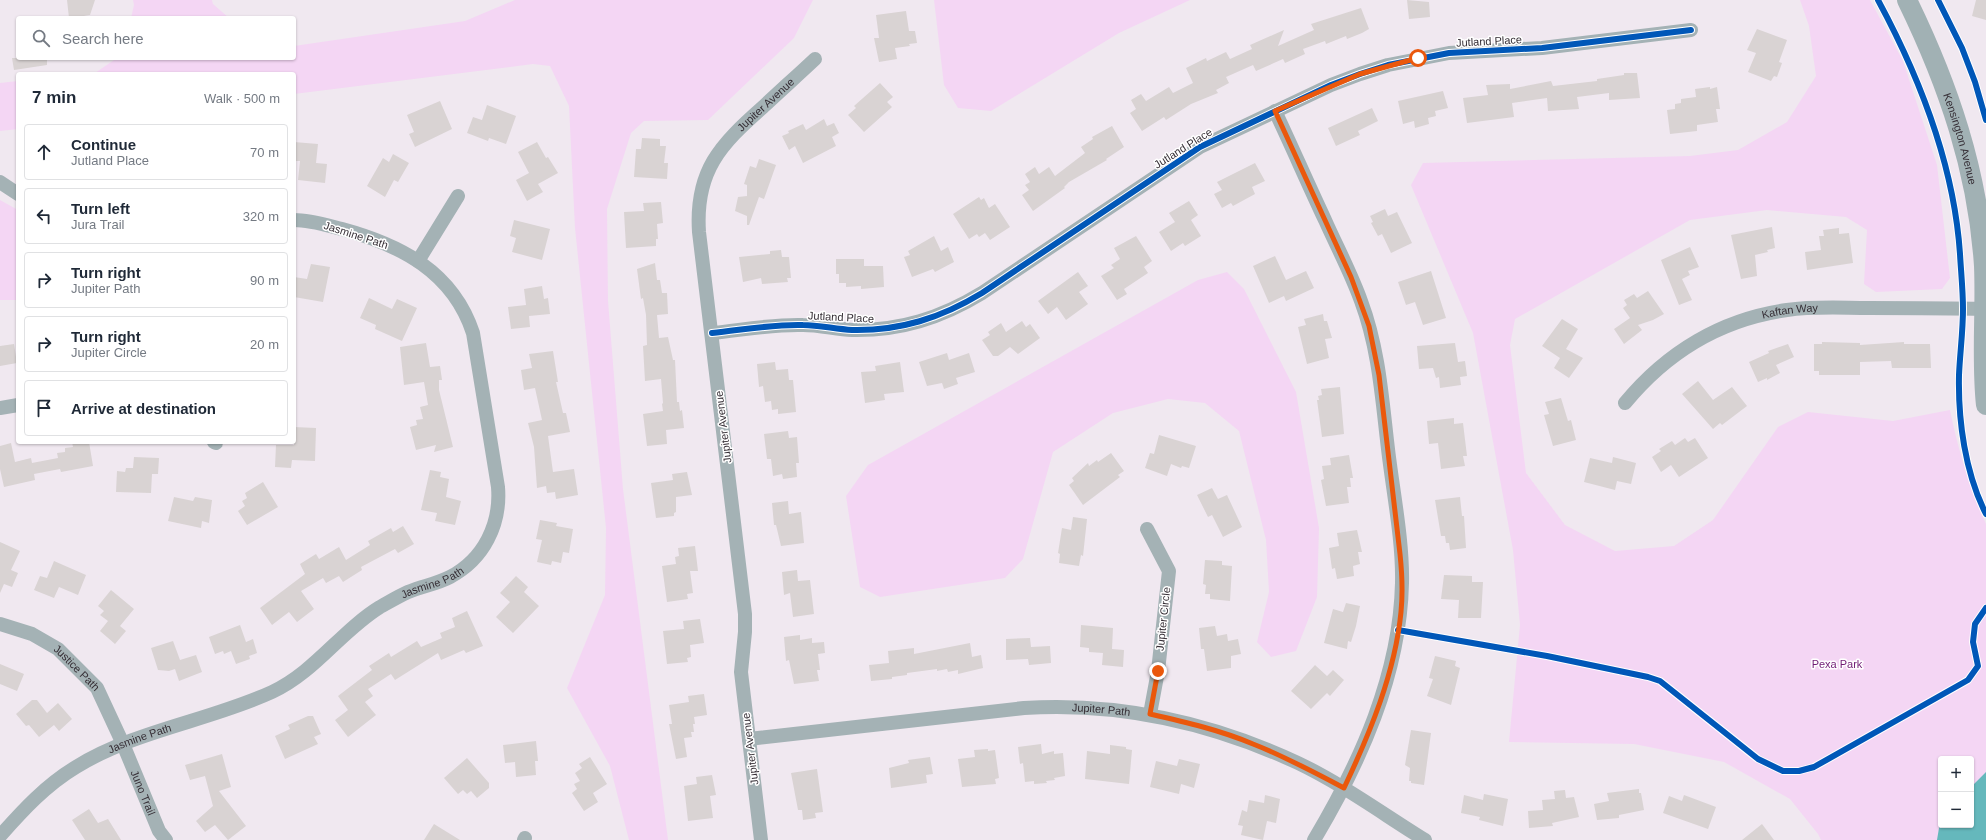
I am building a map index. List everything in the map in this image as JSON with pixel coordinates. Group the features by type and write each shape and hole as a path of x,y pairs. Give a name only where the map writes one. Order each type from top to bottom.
{"street":[{"name":"Kensington Avenue","path":"1907,0 1940,73 1964,145 1979,221 1984,265 1986,405"},
{"name":"Jutland Place","path":"712,333 783,325 804,325 852,330 893,328 912,324 949,312 982,294 1200,147 1275,111 1360,74 1418,58 1466,51 1542,48 1690,30"},
{"name":"Jupiter Avenue","path":"761,840 741,672 745,632 745,614 699,219 701,196 712,161 729,138 815,60"},
{"path":"1275,111 1351,277 1369,326 1379,375 1402,581 1401,611 1389,670 1362,749 1344,788 1314,840"},
{"path":"0,182 16,193"},
{"path":"418,261 458,196"},
{"name":"Jasmine Path","path":"0,836 31,801 76,767 123,744 250,701 283,686 317,661 356,624 380,607 407,592 450,577 464,569 475,558 488,540 497,518 498,496 473,333 463,309 448,287 418,261 397,249 358,234 319,223 296,220"},
{"name":"Kaftan Way","path":"1625,403 1664,363 1687,345 1730,324 1764,314 1788,309 1811,308 1985,309"},
{"path":"0,408 16,405"},
{"name":"Jupiter Circle","path":"1147,529 1168,571 1158,671 1150,714"},
{"name":"Justice Path","path":"0,624 32,634 58,649 97,688 123,744"},
{"name":"Jupiter Path","path":"749,739 996,710 1040,707 1088,707 1150,714 1202,726 1252,743 1299,764 1344,788 1425,840"},
{"name":"Juno Trail","path":"123,744 159,831 166,840"}],"green space":[{"path":"133,0 212,0 213,4 227,16 131,16 134,5"},
{"path":"515,0 813,0 794,38 708,120 644,121 631,133 607,209 608,301 623,489 668,840 629,840 610,766 567,688 605,595 606,528 575,228 569,106 550,66 533,64 296,94 296,72 96,72 114,60 296,60 296,46 465,21"},
{"path":"934,0 1190,0 1119,33 991,111 958,108 944,85"},
{"name":"Pexa Park","path":"1800,0 1870,0 1903,61 1937,165 1950,278 1942,289 1876,292 1864,284 1867,230 1846,217 1767,210 1690,220 1515,319 1510,345 1526,473 1565,525 1615,551 1674,546 1713,520 1778,427 1808,412 1893,421 1950,410 1965,468 1974,496 1986,524 1986,840 1821,840 1818,834 1790,799 1724,762 1634,744 1509,742 1520,625 1513,550 1473,333 1411,185 1423,163 1690,156 1738,150 1787,122 1816,76 1809,26"},
{"path":"16,81 16,129 0,131 0,83"},
{"path":"0,200 16,209 16,300 0,300"},
{"path":"1227,272 1244,289 1296,392 1319,528 1317,597 1296,651 1271,657 1257,642 1269,592 1266,540 1239,431 1205,403 1168,399 1113,413 1053,452 1023,559 1005,578 880,597 860,587 846,496 868,465 1198,280"}],"water":[{"path":"1986,772 1986,840 1937,840 1939,828 1974,828 1974,784"}],"building":[{"path":"67,0 95,0 90,15 69,16"},
{"path":"1407,0 1429,2 1430,17 1409,19"},
{"path":"1976,0 1986,0 1986,20 1972,16"},
{"path":"1361,8 1369,29 1362,33 1347,39 1346,36 1326,44 1325,41 1303,49 1305,54 1285,63 1283,59 1256,71 1253,65 1226,77 1229,83 1216,90 1218,93 1191,104 1166,120 1164,117 1142,131 1130,113 1136,109 1131,100 1141,94 1146,101 1169,87 1173,93 1193,83 1186,68 1206,58 1207,61 1226,52 1230,59 1252,49 1250,45 1284,30 1278,46 1314,30 1311,24"},
{"path":"906,11 909,31 915,31 917,43 909,44 910,46 895,48 897,59 879,62 874,38 879,38 876,15"},
{"path":"1757,29 1787,40 1779,62 1782,63 1777,77 1774,76 1771,81 1748,72 1756,53 1747,50"},
{"path":"12,58 16,58 16,60 47,60 47,65 14,70"},
{"path":"1624,73 1637,73 1640,98 1609,100 1609,93 1577,97 1579,109 1548,111 1547,98 1512,103 1514,117 1467,123 1463,98 1488,95 1486,85 1510,84 1510,89 1551,81 1553,86 1597,81 1597,79 1624,75"},
{"path":"880,83 893,97 887,102 892,107 864,132 848,115 856,108 854,106"},
{"path":"1710,87 1710,89 1717,87 1720,109 1716,109 1718,122 1697,125 1697,131 1670,134 1667,110 1675,109 1675,104 1681,103 1681,99 1696,97 1695,89"},
{"path":"1443,91 1448,108 1435,111 1436,116 1428,118 1429,124 1415,128 1414,121 1403,124 1398,101"},
{"path":"440,101 452,129 415,147 409,134 414,132 407,115"},
{"path":"487,105 516,116 506,144 489,138 488,141 467,133 473,117 482,120"},
{"path":"1372,108 1378,121 1358,131 1360,135 1336,146 1328,128"},
{"path":"824,119 827,126 834,123 839,133 832,137 836,146 803,163 795,146 789,150 782,136 789,133 788,131 803,124 806,130"},
{"path":"1112,126 1124,147 1106,159 1107,160 1069,182 1064,187 1065,188 1033,211 1022,195 1029,190 1025,185 1030,182 1025,174 1035,167 1039,174 1049,167 1055,176 1085,153 1081,147 1093,139 1092,137"},
{"path":"642,138 660,139 660,146 666,146 664,163 668,163 667,179 634,177 636,149 641,149"},
{"path":"296,142 318,144 316,163 327,164 325,183 298,180 300,161 296,161"},
{"path":"537,142 546,158 548,157 558,173 538,184 543,192 527,201 516,180 529,173 518,152"},
{"path":"393,154 409,163 398,182 394,180 385,197 367,186 383,158 389,162"},
{"path":"759,159 776,165 764,199 759,197 749,225 747,225 747,216 735,211 738,197 747,196 747,185 744,184 750,166 756,168"},
{"path":"1255,163 1265,181 1252,187 1255,194 1233,206 1231,203 1222,208 1214,194 1222,190 1217,182"},
{"path":"979,197 981,200 984,198 989,208 995,204 1010,227 990,240 985,233 979,237 977,234 969,239 953,214"},
{"path":"1189,201 1198,215 1191,220 1201,236 1185,246 1183,243 1171,251 1159,232 1175,222 1169,213"},
{"path":"661,202 663,223 657,224 658,239 656,239 656,246 626,248 624,212 644,211 643,203"},
{"path":"1385,209 1388,216 1397,212 1412,243 1391,253 1382,234 1378,236 1371,223 1373,222 1370,216"},
{"path":"514,220 550,229 542,260 512,252 516,238 510,236"},
{"path":"1772,227 1775,248 1767,250 1768,252 1755,255 1757,276 1741,279 1731,235"},
{"path":"1839,228 1839,234 1849,233 1853,263 1807,270 1805,252 1821,250 1819,236 1824,236 1823,230"},
{"path":"934,236 941,251 948,247 954,262 935,272 933,269 912,277 904,257 910,255 908,251"},
{"path":"1136,236 1152,261 1144,267 1148,273 1124,289 1127,294 1117,300 1101,276 1114,268 1111,265 1120,259 1114,248"},
{"path":"1690,247 1699,267 1688,271 1690,275 1682,279 1692,300 1679,305 1661,260"},
{"path":"781,250 782,257 789,257 791,278 787,278 788,282 762,284 761,278 743,282 739,257 770,254 770,251"},
{"path":"1275,256 1286,280 1306,271 1314,288 1286,301 1284,296 1269,303 1253,266"},
{"path":"836,259 864,259 864,266 883,266 884,287 861,289 861,286 846,287 846,283 839,283 839,274 836,274"},
{"path":"655,263 657,280 660,280 662,293 667,293 668,314 657,315 659,338 668,337 673,360 675,360 677,402 679,402 680,411 682,410 684,428 666,430 667,444 647,446 643,414 663,411 663,403 661,379 645,381 643,346 647,345 646,315 643,298 641,299 637,269"},
{"path":"311,264 330,267 323,302 296,297 296,277 307,279"},
{"path":"1431,271 1446,318 1423,325 1415,302 1406,305 1398,282"},
{"path":"1078,272 1088,286 1079,292 1088,304 1066,320 1057,307 1048,314 1038,301"},
{"path":"542,286 544,299 548,298 550,314 529,316 530,327 511,329 508,307 526,305 524,289"},
{"path":"1648,291 1664,314 1653,320 1638,325 1642,330 1624,344 1614,329 1630,318 1623,308 1627,305 1624,300 1634,294 1637,298"},
{"path":"369,298 392,309 397,299 417,308 402,341 375,329 376,325 360,318"},
{"path":"1323,314 1324,321 1327,321 1332,338 1325,339 1329,358 1307,364 1298,327 1306,325 1304,319"},
{"path":"1562,319 1578,329 1566,349 1583,358 1569,378 1554,368 1560,358 1542,346"},
{"path":"1022,321 1026,327 1030,324 1040,338 1018,354 1010,347 998,356 993,356 982,340 990,335 988,332 1001,323 1006,332"},
{"path":"1822,342 1860,343 1860,345 1904,342 1904,344 1930,344 1931,368 1892,368 1891,361 1860,362 1860,375 1819,375 1819,371 1814,371 1814,344 1822,344"},
{"path":"426,343 430,367 440,366 442,380 439,380 439,390 453,447 434,452 436,445 416,450 410,427 417,425 416,420 423,419 420,407 428,405 424,382 404,385 400,347"},
{"path":"1455,343 1458,362 1465,361 1467,376 1460,377 1461,385 1440,388 1439,377 1436,378 1433,368 1419,369 1417,346"},
{"path":"14,344 16,363 0,366 0,346"},
{"path":"1788,344 1794,357 1776,365 1780,373 1767,380 1767,378 1758,382 1749,362 1769,353 1768,351"},
{"path":"553,351 558,382 556,382 563,413 566,413 570,432 548,436 553,472 574,469 578,495 556,499 555,492 547,493 546,486 537,488 534,447 528,423 542,420 535,388 524,390 521,370 532,368 529,354"},
{"path":"947,353 949,360 969,353 975,372 956,378 958,384 944,389 942,383 927,386 919,362"},
{"path":"775,362 776,370 788,369 789,380 793,380 796,412 778,414 778,409 772,410 771,401 765,402 763,386 759,387 757,364"},
{"path":"900,362 904,392 884,394 885,400 865,403 861,372 876,371 875,366"},
{"path":"1698,381 1713,400 1732,387 1747,406 1722,425 1720,423 1713,429 1682,394"},
{"path":"1340,387 1344,434 1322,437 1317,400 1319,400 1318,396 1322,395 1321,389"},
{"path":"1561,398 1568,421 1571,420 1576,440 1553,446 1544,415 1549,414 1545,402"},
{"path":"1454,418 1454,424 1463,423 1467,456 1463,456 1465,466 1441,469 1438,443 1429,444 1427,421"},
{"path":"296,427 316,428 315,461 292,460 291,468 275,467 276,445 296,444"},
{"path":"788,431 789,438 797,437 799,463 796,463 797,477 783,479 782,474 773,476 771,459 767,459 764,434"},
{"path":"1159,435 1196,446 1189,468 1182,466 1181,468 1171,464 1167,476 1145,468 1150,453 1154,454"},
{"path":"1685,438 1688,442 1695,438 1708,458 1679,477 1671,465 1661,472 1652,457 1661,451 1659,449 1672,441 1675,445"},
{"path":"11,443 15,462 31,458 32,463 58,458 57,453 65,452 65,448 73,447 72,444 89,444 93,466 61,472 60,469 34,474 35,480 4,487 0,469 0,446"},
{"path":"1111,453 1124,471 1118,475 1120,477 1083,505 1069,485 1074,481 1072,478 1088,463 1089,466"},
{"path":"1349,455 1353,478 1350,478 1351,487 1347,487 1349,503 1326,506 1321,480 1324,479 1322,466 1331,465 1330,458"},
{"path":"134,457 159,458 158,474 152,474 151,493 116,492 117,471 125,472 126,468 133,468"},
{"path":"1613,457 1636,463 1631,484 1617,481 1615,490 1584,482 1590,458 1612,463"},
{"path":"430,470 441,472 440,477 449,479 446,497 461,501 455,525 435,521 437,513 421,510"},
{"path":"687,472 692,495 676,497 676,512 674,513 674,516 656,518 651,483 673,480 672,474"},
{"path":"263,482 278,507 247,525 238,511 245,506 242,501 247,498 245,493"},
{"path":"1212,488 1218,499 1227,495 1242,527 1223,537 1212,515 1208,517 1197,495"},
{"path":"174,497 193,501 195,497 212,500 209,523 202,521 201,528 168,521"},
{"path":"1460,497 1462,516 1464,516 1466,548 1450,550 1449,543 1446,543 1445,536 1441,536 1435,500"},
{"path":"788,501 789,514 801,512 804,543 781,546 776,525 774,525 772,503"},
{"path":"1073,517 1087,519 1083,556 1081,555 1079,566 1059,563 1060,554 1058,553 1062,528 1071,530"},
{"path":"540,520 557,523 556,526 573,529 569,553 563,552 561,563 552,561 551,565 537,562 542,540 536,539"},
{"path":"403,526 414,544 398,553 395,549 361,567 362,570 343,582 339,576 326,583 323,578 301,591 314,609 297,622 289,612 272,625 260,608 305,574 300,564 316,554 319,559 339,547 346,560 370,545 368,541 391,528 393,532"},
{"path":"1357,530 1362,552 1358,552 1360,564 1353,566 1354,576 1337,579 1335,568 1332,569 1329,548 1339,546 1337,533"},
{"path":"0,542 20,551 11,570 18,573 12,587 4,584 0,593"},
{"path":"695,546 698,571 690,571 693,593 687,594 688,599 667,602 662,566 676,564 675,557 679,556 678,548"},
{"path":"1205,560 1222,561 1222,565 1232,566 1230,601 1210,599 1210,594 1205,594 1206,585 1203,584"},
{"path":"54,561 86,575 78,595 59,587 54,598 34,590 40,576 47,578"},
{"path":"797,570 798,581 810,580 814,614 793,617 790,593 784,595 782,572"},
{"path":"1444,575 1472,576 1472,582 1483,582 1481,618 1458,618 1459,600 1441,599"},
{"path":"516,576 528,587 524,592 539,606 513,633 496,617 510,602 500,593"},
{"path":"111,590 134,609 120,626 126,631 115,644 100,631 108,621 100,615 104,611 98,606"},
{"path":"1346,603 1360,606 1356,626 1351,642 1348,641 1347,649 1324,643 1333,609 1343,612"},
{"path":"467,611 483,646 466,653 464,650 441,660 438,653 395,680 391,674 368,689 373,696 365,702 376,715 348,737 335,720 348,710 338,696 372,670 369,666 389,653 391,657 417,641 421,647 442,638 440,633 455,627 452,618"},
{"path":"700,619 704,643 690,645 691,657 687,658 688,662 667,664 663,631 684,629 683,621"},
{"path":"240,625 246,642 253,639 257,653 249,656 250,659 236,664 231,651 224,654 223,651 215,654 209,637"},
{"path":"1081,625 1113,628 1112,649 1124,650 1123,667 1102,665 1103,653 1089,652 1089,648 1080,647"},
{"path":"1215,626 1217,636 1227,634 1228,641 1238,639 1241,654 1231,656 1231,668 1207,671 1204,649 1201,649 1199,628"},
{"path":"800,635 800,640 812,638 812,643 824,642 825,653 818,654 820,670 817,670 819,681 794,684 789,660 786,661 784,637"},
{"path":"1030,638 1031,647 1050,646 1051,663 1029,665 1028,659 1006,660 1006,639"},
{"path":"173,641 180,660 196,655 202,672 179,681 175,669 169,671 158,670 151,648"},
{"path":"970,643 972,657 981,655 983,668 958,674 958,670 948,672 947,669 937,671 937,669 907,673 907,675 892,677 892,679 871,681 869,665 889,663 888,651 914,648 914,654"},
{"path":"1435,656 1456,661 1455,666 1460,668 1451,705 1427,696 1433,679 1429,678"},
{"path":"0,664 24,674 17,691 0,684"},
{"path":"1315,665 1327,676 1333,670 1344,680 1330,696 1327,693 1311,709 1291,691"},
{"path":"704,694 707,715 694,717 695,724 693,724 694,732 691,732 692,737 684,738 687,757 676,759 669,724 672,724 669,705 689,702 688,696"},
{"path":"32,700 37,700 47,713 58,703 72,719 59,731 54,725 39,737 29,725 26,726 16,714"},
{"path":"308,716 313,716 321,734 314,737 318,744 285,759 275,736 290,729 288,725"},
{"path":"1411,730 1431,733 1424,785 1411,783 1411,781 1409,781 1410,768 1405,765"},
{"path":"536,741 538,761 535,761 536,775 516,777 515,762 505,763 503,745"},
{"path":"1041,744 1042,754 1054,751 1054,754 1063,753 1065,776 1054,778 1055,780 1046,781 1047,783 1034,784 1034,781 1025,782 1023,763 1020,764 1018,747"},
{"path":"1110,745 1126,747 1126,749 1132,750 1129,784 1085,779 1087,751 1110,754"},
{"path":"988,749 988,751 995,750 999,778 995,779 996,784 962,787 958,759 975,757 974,750"},
{"path":"222,754 231,787 219,791 246,826 228,840 215,825 205,832 196,821 213,806 205,776 190,780 185,765"},
{"path":"590,757 607,784 593,793 598,802 584,811 572,793 577,789 574,784 580,781 575,773 582,768 579,764"},
{"path":"930,757 933,774 926,775 927,783 891,788 889,768 909,763 908,760"},
{"path":"467,758 489,783 489,788 477,798 471,791 467,794 463,790 458,794 444,778"},
{"path":"1179,759 1200,764 1194,788 1181,784 1179,794 1150,787 1156,761 1177,766"},
{"path":"817,769 823,812 815,813 816,818 803,820 802,810 798,810 791,773"},
{"path":"712,775 716,795 710,796 713,818 688,821 684,786 697,784 696,777"},
{"path":"1639,789 1644,810 1619,815 1619,818 1597,820 1594,804 1609,801 1607,793"},
{"path":"1565,790 1566,798 1574,797 1579,817 1552,823 1553,826 1529,828 1528,811 1543,810 1542,800 1555,799 1554,791"},
{"path":"1484,794 1508,799 1503,826 1479,820 1480,817 1461,813 1464,795 1483,800"},
{"path":"1265,795 1280,799 1276,823 1267,821 1263,840 1241,835 1243,826 1238,825 1242,810 1247,812 1249,800 1264,803"},
{"path":"1684,795 1716,807 1708,829 1663,813 1669,796 1682,801"},
{"path":"89,809 98,823 108,819 121,840 85,840 72,820"},
{"path":"434,824 460,840 424,840"},
{"path":"1762,824 1774,840 1742,840"}],"cycle path":[{"path":"1878,0 1908,60 1921,91 1932,122 1951,187 1960,254 1963,295 1963,326 1959,375 1960,410 1964,446 1968,464 1986,514"},
{"path":"1938,0 1962,48 1975,82 1986,120"},
{"path":"712,333 769,326 792,325 870,330 903,325 936,316 967,302 982,293 1200,147 1331,85 1388,65 1449,53 1542,48 1691,30"},
{"path":"1398,630 1547,656 1648,677 1660,681 1758,759 1783,771 1799,771 1814,767 1968,680 1978,666 1973,642 1975,624 1986,608"}],"route":[{"path":"1158,671 1150,714 1202,726 1252,743 1299,764 1344,788 1362,749 1389,670 1401,611 1402,581 1400,554 1379,375 1369,326 1351,277 1275,111 1331,85 1360,74 1388,65 1418,58"}]}
